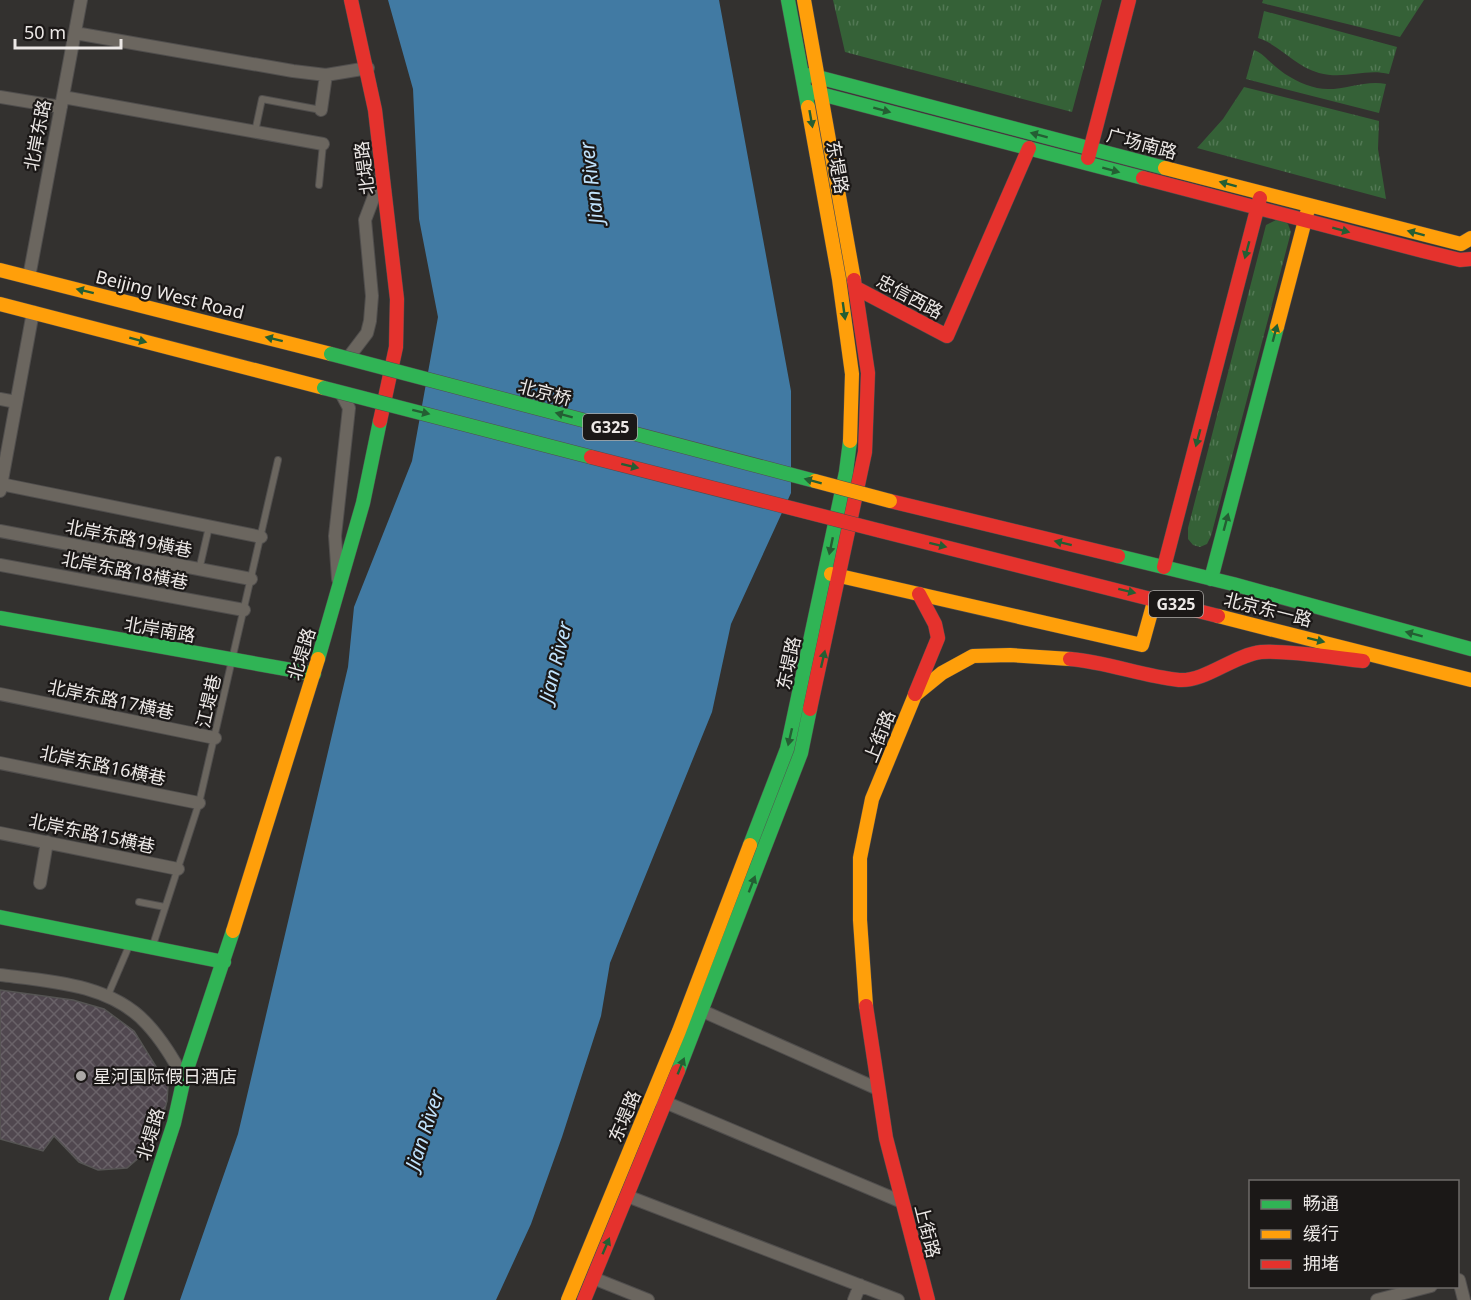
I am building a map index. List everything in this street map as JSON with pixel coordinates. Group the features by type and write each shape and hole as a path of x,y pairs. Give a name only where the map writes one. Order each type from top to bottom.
{"main road":[{"name":"北堤路","path":"116,1300 174,1123 184,1078 224,962 339,591 363,503 396,347 397,299 383,174 368,68 351,0"},
{"name":"东堤路","path":"568,1300 689,1006 787,749 849,450 852,374 838,269 788,0"},
{"name":"东堤路","path":"584,1300 703,1011 801,753 861,475 868,420 868,374 856,288 804,0"},
{"path":"1086,164 1129,0"},
{"name":"广场南路","path":"802,72 1461,244 1471,238"},
{"name":"广场南路","path":"805,90 1460,260 1471,259"},
{"name":"忠信西路","path":"856,288 947,336 1029,148"},
{"path":"1164,567 1262,193"},
{"path":"1212,579 1309,205"},
{"name":"Beijing West Road","path":"0,270 330,354"},
{"name":"G325","path":"0,304 340,392"},
{"name":"北京桥","path":"330,354 890,501"},
{"name":"北京东一路","path":"340,392 1471,680"},
{"name":"北京东一路","path":"890,501 1212,579 1471,649"},
{"path":"825,573 1142,645 1155,598"},
{"path":"915,695 939,638 935,624 919,594"},
{"name":"北岸南路","path":"0,618 314,674"},
{"name":"上街路","path":"928,1300 886,1138 878,1089 863,987 860,858 872,799 915,695 942,673 973,656 1010,655 1094,661 1181,680 1215,670 1236,658 1262,652 1414,665"},
{"path":"0,917 131,941 224,962"}],"street":[{"name":"北岸东路","path":"29,277 81,0"},
{"path":"75,33 326,75 368,68"},
{"path":"321,110 326,75"},
{"path":"0,97 62,102 323,144"},
{"path":"348,358 367,333 370,321 372,296 365,220 383,174"},
{"path":"33,312 16,402 4,442 1,487 261,537"},
{"path":"339,591 335,536 349,408 340,392"},
{"path":"0,399 16,402"},
{"name":"北岸东路19横巷","path":"0,531 251,579"},
{"name":"北岸东路18横巷","path":"0,565 244,610"},
{"name":"北岸东路17横巷","path":"0,694 215,738"},
{"name":"北岸东路16横巷","path":"0,763 199,803"},
{"name":"北岸东路15横巷","path":"0,833 178,869"},
{"path":"40,883 47,842"},
{"path":"0,975 39,980 108,994 145,1021 163,1043 184,1078"},
{"path":"689,1006 878,1089"},
{"path":"652,1097 902,1202"},
{"path":"627,1196 898,1300"},
{"path":"593,1278 648,1300"},
{"path":"1462,1279 1464,1300"},
{"path":"854,1300 860,1285"},
{"path":"1377,1300 1425,1292"}],"lane":[{"path":"255,132 262,99 321,110"},
{"path":"319,185 323,144"},
{"name":"江堤巷","path":"153,946 199,803 278,460"},
{"path":"199,570 209,527"},
{"path":"140,902 165,907"},
{"path":"108,994 131,941"}],"green space":[{"path":"833,0 1102,0 1072,112 845,52"},
{"path":"1263,0 1424,0 1400,37 1262,3"},
{"path":"1264,11 1397,47 1389,74 1372,72 1328,75 1310,70 1273,45 1258,38"},
{"path":"1254,50 1290,77 1317,88 1334,89 1369,83 1386,84 1379,113 1246,79"},
{"path":"1244,87 1379,121 1378,149 1386,199 1197,148 1223,119"},
{"path":"1280,218 1288,224 1291,232 1211,536 1207,544 1200,547 1193,545 1188,539 1188,528 1266,225"}],"water":[{"name":"Jian River","path":"388,0 719,0 791,391 791,493 731,624 712,712 610,963 601,1016 562,1137 531,1224 496,1300 180,1300 238,1134 348,667 354,607 412,461 438,317 419,219 413,89"}],"building":[{"name":"星河国际假日酒店","path":"0,990 73,1000 104,1009 134,1031 168,1086 167,1101 158,1135 150,1148 127,1168 98,1170 79,1162 54,1136 43,1151 0,1139"}],"traffic: fast":[{"path":"788,0 808,107"},
{"path":"810,75 1165,168"},
{"path":"813,92 1143,178"},
{"path":"1211,579 1277,327"},
{"path":"331,354 815,481"},
{"path":"324,388 591,457"},
{"path":"318,659 363,503 380,421"},
{"path":"750,845 787,749 846,472 850,441"},
{"path":"1118,556 1233,584 1471,649"},
{"path":"0,618 314,674"},
{"path":"678,1071 801,753 810,709"},
{"path":"0,917 224,962"},
{"path":"116,1300 174,1123 184,1078 233,931"}],"traffic: slow":[{"path":"804,0 854,280"},
{"path":"808,107 839,279 852,374 850,441"},
{"path":"1165,168 1461,244 1471,238"},
{"path":"1277,327 1308,209"},
{"path":"0,270 331,354"},
{"path":"0,304 324,388"},
{"path":"815,481 890,501"},
{"path":"831,574 1142,645 1155,598"},
{"path":"1218,616 1471,680"},
{"path":"866,1006 860,920 860,858 872,799 915,695 942,673 973,656 1010,655 1070,659"},
{"path":"233,931 318,659"},
{"path":"568,1300 679,1031 750,845"}],"traffic: jam":[{"path":"351,0 375,110 397,299 396,347 380,421"},
{"path":"1088,158 1129,0"},
{"path":"856,288 947,336 1029,148"},
{"path":"1143,178 1423,251 1460,260 1471,259"},
{"path":"1164,567 1260,198"},
{"path":"810,709 865,452 868,373 854,280"},
{"path":"591,457 881,531"},
{"path":"890,501 1118,556"},
{"path":"881,531 1218,616"},
{"path":"915,694 938,638 935,624 919,594"},
{"path":"1070,659 1179,680 1199,677 1240,658 1261,652 1298,653 1363,661"},
{"path":"866,1006 886,1138 928,1300"},
{"path":"584,1300 678,1071"}],"place":[{"name":"星河国际假日酒店","path":"81,1076"}]}
